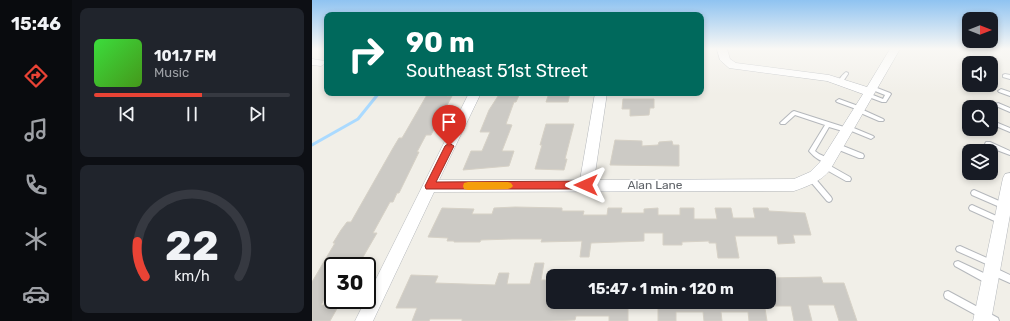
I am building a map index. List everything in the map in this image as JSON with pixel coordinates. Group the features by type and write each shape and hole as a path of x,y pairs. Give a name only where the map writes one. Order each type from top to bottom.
{"street":[{"path":"730,64 732,66 818,77 843,78 870,92"},
{"path":"810,180 820,173 826,164 886,64"},
{"path":"364,321 474,96"},
{"path":"586,185 601,96"},
{"name":"Alan Lane","path":"430,186 794,185 810,180"},
{"path":"987,319 991,272 1006,218 1009,184"}],"lane":[{"path":"1001,91 1010,94"},
{"path":"839,100 881,120"},
{"path":"998,105 1010,110"},
{"path":"783,123 794,113 828,124 847,128 871,137"},
{"path":"828,124 812,151 826,164 848,179"},
{"path":"998,125 1010,130"},
{"path":"836,146 861,156"},
{"path":"998,148 1010,153"},
{"path":"810,180 829,198"},
{"path":"974,193 1006,218"},
{"path":"972,208 1006,218"},
{"path":"960,249 991,272"},
{"path":"958,264 991,272 1010,279"},
{"path":"948,295 987,319"}],"building":[{"path":"426,96 452,96 431,135 426,135 399,193 397,193 393,202 390,202 373,233 377,233 363,257 327,257 341,230 347,222 351,222 399,138 402,138"},
{"path":"498,96 519,96 516,102 514,102 506,124 512,125 502,151 514,151 509,166 463,170 471,151 482,151 490,132 480,132 489,110"},
{"path":"548,96 569,96 568,102 546,102"},
{"path":"623,99 654,99 654,108 650,108 649,115 630,116 630,109 622,109"},
{"path":"546,124 574,124 565,159 567,159 564,170 535,169"},
{"path":"615,140 642,141 642,146 658,145 659,142 672,141 673,145 679,145 679,166 610,165"},
{"path":"442,208 474,209 472,214 492,214 494,208 562,208 562,211 584,211 583,215 607,215 608,208 622,208 621,213 644,213 644,209 658,208 658,215 680,215 680,208 694,208 694,219 717,219 715,208 731,208 733,218 755,218 753,208 768,208 769,211 805,213 811,235 793,235 795,243 778,244 777,236 735,236 739,258 718,258 716,243 709,243 709,241 682,242 682,245 663,245 663,233 644,233 644,241 591,243 589,257 580,257 582,241 541,242 542,239 512,239 481,240 480,242 454,242 447,241 448,238 428,237"},
{"path":"324,262 324,300 321,305 324,305 324,309 337,309 330,321 312,321 312,282"},
{"path":"535,263 544,263 541,280 546,280 546,309 628,309 628,321 609,321 609,316 576,316 575,320 551,321 462,321 462,319 430,319 429,321 412,321 417,308 396,308 411,275 438,276 435,283 495,285 499,273 509,273 507,284 530,284"},
{"path":"821,277 823,283 844,283 857,321 839,321 834,305 808,305 812,321 794,321 791,306 776,306 776,278"},
{"path":"658,309 765,309 767,321 749,321 748,312 721,312 722,321 704,321 703,312 676,312 676,321 658,321"}],"waterway":[{"path":"312,145 358,119 377,96"}],"slow traffic":[{"path":"468,186 508,186"}],"route":[{"path":"449,146 430,186 586,185"}]}
